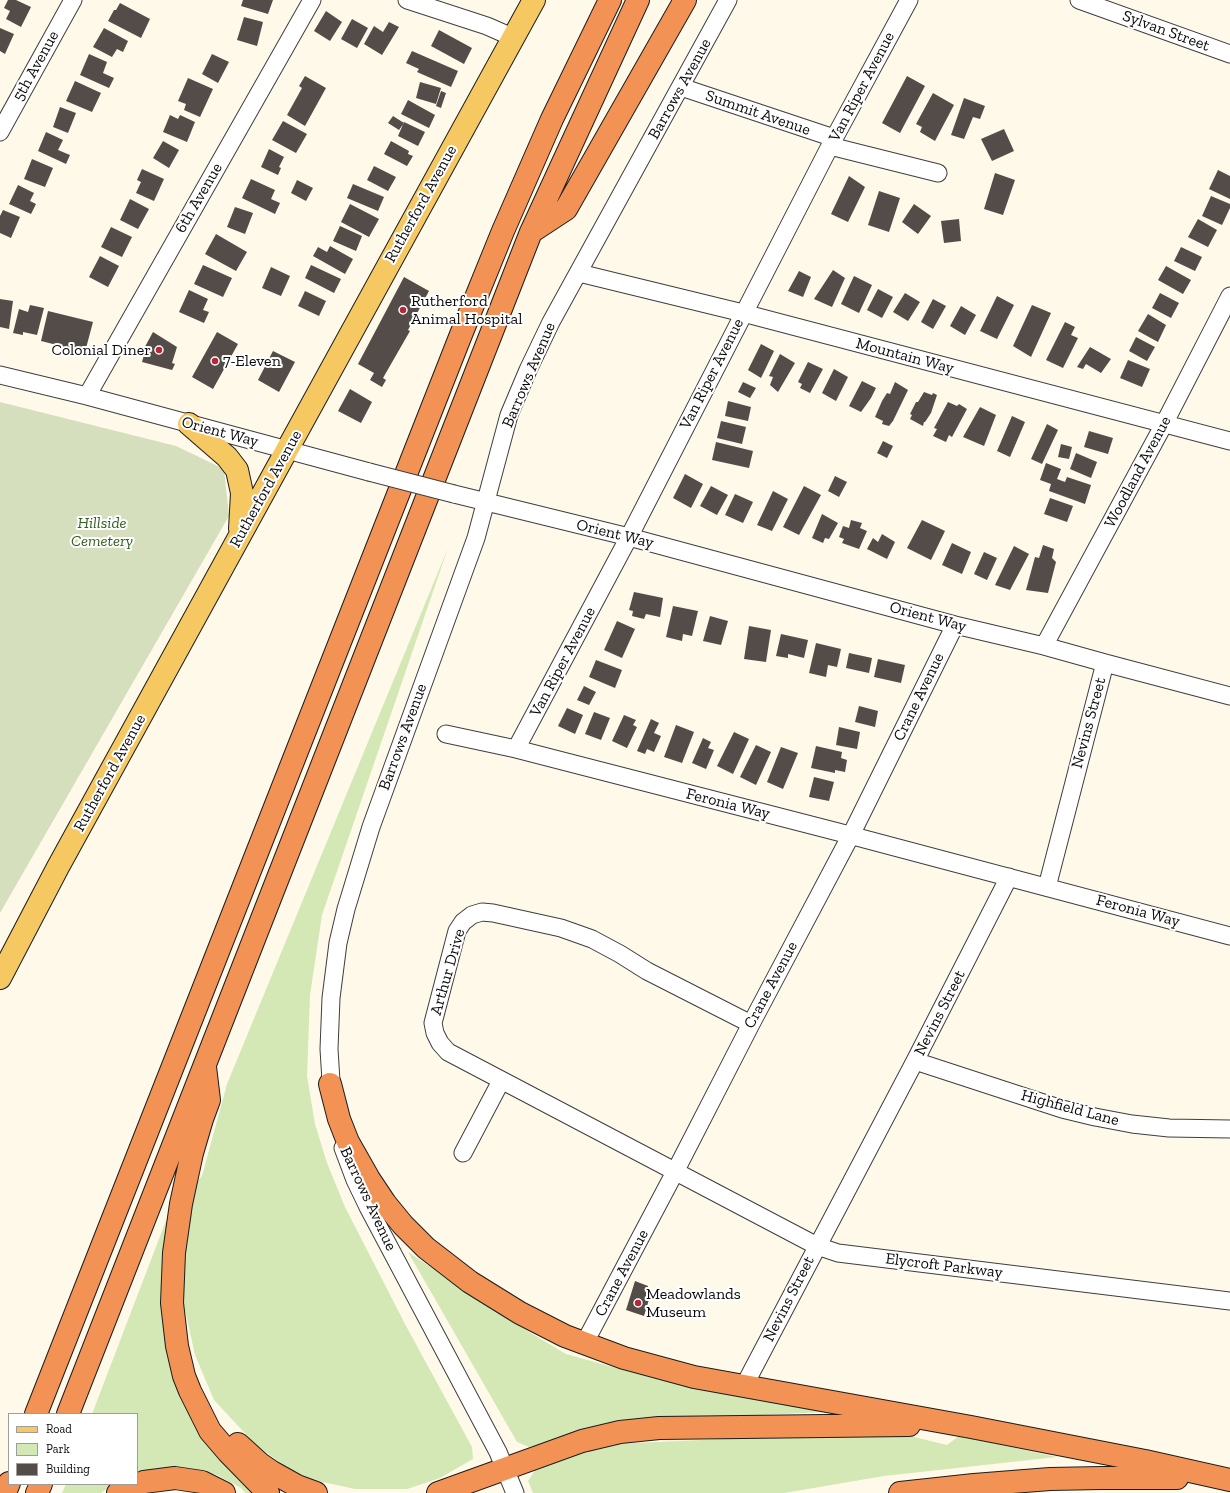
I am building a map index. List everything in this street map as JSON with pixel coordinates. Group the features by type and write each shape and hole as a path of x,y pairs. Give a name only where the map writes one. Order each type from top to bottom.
{"highway":[{"path":"36,1413 503,230 552,119 610,0"},
{"path":"68,1413 531,232 638,0"},
{"path":"531,232 566,209 685,0"},
{"path":"205,1065 209,1100 192,1153 181,1204 174,1253 172,1303 174,1330 184,1376 196,1405 210,1431 268,1493"},
{"path":"330,1084 339,1119 354,1154 385,1203 413,1236 440,1260 487,1293 530,1318 584,1344 624,1358 669,1371 971,1427 1230,1480"},
{"path":"172,1303 181,1346 190,1374 219,1423 237,1443 259,1463 283,1479 316,1493"},
{"path":"438,1493 595,1437 620,1432 646,1429 902,1425 971,1427"},
{"path":"138,1485 144,1482 175,1478 202,1482 224,1493"},
{"path":"900,1493 974,1485 1077,1478 1230,1480"},
{"path":"118,1493 137,1485"}],"main road":[{"name":"Rutherford Avenue","path":"0,978 55,872 512,37 534,0"},
{"path":"189,424 227,457 237,470 241,483 242,504 239,538"}],"street":[{"name":"5th Avenue","path":"0,132 73,0"},
{"name":"6th Avenue","path":"87,396 312,0"},
{"path":"408,0 487,26 512,37"},
{"name":"Barrows Avenue","path":"515,1493 506,1468 362,1194 349,1166 339,1135 330,1084 329,1032 333,980 341,926 350,892 371,827 476,538 509,414 551,322 728,0"},
{"name":"Van Riper Avenue","path":"516,749 629,537 832,142 909,0"},
{"name":"Sylvan Street","path":"1079,0 1230,54"},
{"name":"Summit Avenue","path":"681,87 832,142 938,173"},
{"name":"Mountain Way","path":"579,273 743,313 1230,441"},
{"name":"Woodland Avenue","path":"1044,646 1164,424 1230,296"},
{"name":"Orient Way","path":"0,375 87,396 454,494 629,537 955,625 1044,646 1230,696"},
{"name":"Crane Avenue","path":"584,1344 851,835 955,625"},
{"name":"Nevins Street","path":"1047,887 1105,663"},
{"name":"Feronia Way","path":"446,734 516,749 1009,877"},
{"path":"1009,877 1047,887"},
{"name":"Nevins Street","path":"744,1386 915,1061 1009,877"},
{"name":"Feronia Way","path":"1047,887 1230,936"},
{"name":"Arthur Drive","path":"675,1172 448,1052 440,1043 435,1033 434,1023 457,931 463,922 472,915 482,912 493,913 561,928 592,939 620,954 647,972 751,1024"},
{"name":"Highfield Lane","path":"915,1061 1062,1109 1094,1117 1132,1124 1169,1128 1230,1129"},
{"path":"463,1153 501,1081"},
{"name":"Elycroft Parkway","path":"675,1172 817,1246 838,1253 1230,1301"}],"green space":[{"name":"Hillside Cemetery","path":"0,402 176,446 224,469 229,516 0,913"},
{"path":"448,548 322,915 310,995 307,1076 315,1124 327,1163 345,1207 405,1324 472,1447 473,1459 440,1478 407,1489 355,1489 299,1477 254,1443 214,1400 195,1355 180,1287 190,1191 202,1176 227,1084"},
{"path":"167,1218 161,1285 174,1384 213,1447 257,1493 245,1493 241,1488 217,1475 180,1467 152,1470 138,1474 138,1413 92,1413"},
{"path":"408,1252 509,1320 566,1354 656,1379 827,1412 666,1419 529,1447 517,1442"},
{"path":"906,1435 947,1445 959,1436 1057,1457 884,1476 784,1493 533,1493 528,1481 539,1464 613,1444 769,1437"},
{"path":"66,1485 113,1485 101,1493 62,1493"}],"building":[{"path":"8,0 16,0 31,7 21,27 6,19 10,11 4,8"},
{"path":"243,0 273,0 268,14 241,6"},
{"path":"120,3 150,19 141,38 108,21"},
{"path":"326,11 342,22 330,41 314,31"},
{"path":"244,17 263,22 257,46 237,40"},
{"path":"352,19 368,28 357,48 341,39"},
{"path":"389,22 399,27 382,55 364,44 374,26 383,32"},
{"path":"0,28 14,34 5,54 0,51"},
{"path":"104,28 128,41 123,52 117,49 112,57 93,47"},
{"path":"439,30 472,48 464,64 431,46"},
{"path":"412,51 458,71 451,87 417,72 419,69 406,63"},
{"path":"89,54 107,62 103,73 114,78 109,88 80,75"},
{"path":"212,54 229,62 218,83 202,74"},
{"path":"305,76 326,88 305,126 287,115 302,88 299,86"},
{"path":"907,76 925,86 900,133 882,123"},
{"path":"188,78 213,89 200,117 184,110 186,104 178,101"},
{"path":"75,81 101,93 92,112 66,101"},
{"path":"420,82 441,88 436,104 416,98"},
{"path":"441,91 446,93 441,108 436,106"},
{"path":"933,93 954,105 935,141 920,132 922,127 916,124"},
{"path":"964,98 985,106 980,119 973,117 964,139 951,135"},
{"path":"408,100 435,115 429,128 401,114"},
{"path":"60,107 76,113 68,133 53,127"},
{"path":"170,115 178,119 180,115 195,122 187,142 163,132"},
{"path":"393,116 404,123 399,130 388,123"},
{"path":"283,121 307,134 296,153 272,140"},
{"path":"404,122 425,132 418,146 398,136"},
{"path":"1004,129 1014,151 992,161 981,139"},
{"path":"46,132 63,140 58,150 70,155 66,164 38,151"},
{"path":"163,141 179,150 169,168 153,158"},
{"path":"391,141 409,151 408,154 413,156 407,166 384,154"},
{"path":"269,149 284,157 279,167 281,168 278,175 261,167"},
{"path":"32,159 53,168 45,187 24,179"},
{"path":"374,166 396,177 388,191 367,180"},
{"path":"142,169 164,179 154,201 136,193 141,182 137,180"},
{"path":"1218,170 1230,176 1230,199 1209,189"},
{"path":"995,173 1015,180 1003,215 984,209"},
{"path":"849,176 865,187 848,222 831,214"},
{"path":"251,179 275,190 271,199 280,203 275,214 242,198"},
{"path":"297,180 313,188 306,201 291,193"},
{"path":"353,184 384,197 378,211 347,198"},
{"path":"18,185 34,193 30,201 36,204 31,214 9,204"},
{"path":"879,191 900,198 889,232 868,225"},
{"path":"1211,196 1230,204 1230,208 1222,225 1202,216"},
{"path":"130,199 149,209 138,229 120,220"},
{"path":"350,204 379,219 369,237 341,222"},
{"path":"914,204 931,216 918,234 902,222"},
{"path":"235,207 253,213 245,234 227,227"},
{"path":"3,210 20,217 11,238 0,233 0,216"},
{"path":"959,219 961,241 944,243 941,221"},
{"path":"1198,219 1217,230 1208,247 1188,237"},
{"path":"340,226 362,236 356,251 333,241"},
{"path":"111,227 132,237 122,257 101,247"},
{"path":"216,234 247,252 236,271 205,254"},
{"path":"330,246 353,259 345,274 313,256 318,247 327,252"},
{"path":"1181,247 1202,257 1195,271 1174,261"},
{"path":"100,256 119,266 108,287 89,277"},
{"path":"203,265 232,278 223,297 194,284"},
{"path":"311,265 341,279 334,293 305,278"},
{"path":"1166,266 1191,280 1183,294 1158,280"},
{"path":"271,267 290,276 281,296 262,288"},
{"path":"833,270 845,278 832,307 814,299"},
{"path":"799,271 811,277 803,297 788,291"},
{"path":"854,276 872,285 859,313 841,304"},
{"name":"Rutherford Animal Hospital","path":"404,277 429,291 408,330 410,331 383,378 386,380 382,387 370,380 374,373 358,364"},
{"path":"878,289 893,297 882,318 867,310"},
{"path":"189,290 208,299 203,310 209,312 204,323 179,312"},
{"path":"305,291 326,301 319,316 298,306"},
{"path":"905,293 920,302 908,321 893,312"},
{"path":"1160,293 1179,303 1171,318 1152,308"},
{"path":"997,296 1014,305 997,339 980,331"},
{"path":"0,299 13,301 9,329 0,327"},
{"path":"933,299 946,306 933,329 921,322"},
{"path":"30,305 44,308 37,335 23,332 23,335 13,333 19,309 28,312"},
{"path":"1032,305 1051,313 1031,357 1013,346"},
{"path":"961,306 976,315 965,335 950,326"},
{"path":"48,311 93,322 85,352 41,341"},
{"path":"1148,314 1166,325 1158,342 1138,331"},
{"path":"1065,322 1075,327 1071,335 1078,338 1063,368 1046,360"},
{"name":"Colonial Diner","path":"153,332 177,347 172,363 175,364 172,370 142,362 144,355 141,354"},
{"name":"7-Eleven","path":"217,332 238,344 213,389 192,377"},
{"path":"1136,337 1155,347 1147,361 1129,351"},
{"path":"761,344 774,351 761,378 748,370"},
{"path":"1090,347 1111,359 1101,373 1086,364 1083,369 1077,367"},
{"path":"273,351 295,362 279,392 258,380"},
{"path":"780,354 795,363 778,392 770,385 773,377 769,376"},
{"path":"1128,360 1150,369 1142,387 1120,378"},
{"path":"808,362 823,369 810,393 800,388 802,384 798,382"},
{"path":"834,369 848,377 836,401 822,393"},
{"path":"862,381 876,388 861,412 849,406"},
{"path":"743,382 756,388 750,398 738,392"},
{"path":"895,382 908,390 893,421 889,426 882,424 883,421 875,417 882,401 887,393 890,394"},
{"path":"350,389 372,402 361,423 338,411"},
{"path":"924,392 937,395 931,413 924,422 923,426 910,419 912,415 910,414 916,402 918,402"},
{"path":"728,401 751,407 748,421 725,416"},
{"path":"948,402 957,406 959,404 967,409 952,437 949,435 946,442 933,436 937,429 934,428"},
{"path":"980,407 996,415 984,446 963,437"},
{"path":"1012,416 1025,422 1010,457 997,451"},
{"path":"721,421 746,427 742,444 717,438"},
{"path":"1047,424 1058,430 1042,464 1031,459"},
{"path":"1089,431 1113,438 1108,454 1084,447"},
{"path":"883,441 893,446 887,458 877,453"},
{"path":"716,442 753,451 749,468 712,460"},
{"path":"1061,444 1072,447 1069,459 1058,457"},
{"path":"1076,453 1097,462 1091,478 1070,469"},
{"path":"1046,463 1061,469 1057,479 1065,482 1067,477 1091,485 1085,504 1049,491 1051,484 1040,480"},
{"path":"685,474 703,484 691,508 673,498"},
{"path":"835,476 847,482 839,497 828,491"},
{"path":"711,486 728,495 717,515 700,506"},
{"path":"804,486 821,495 799,535 783,527"},
{"path":"773,491 788,499 772,531 757,525"},
{"path":"735,494 753,502 743,523 725,515"},
{"path":"1050,498 1073,506 1067,522 1044,514"},
{"path":"822,514 838,523 829,539 825,538 823,543 812,538"},
{"path":"851,520 862,523 860,528 867,531 859,549 842,543 844,539 839,537 843,526 849,528"},
{"path":"922,520 945,531 931,560 907,548"},
{"path":"882,534 895,542 887,559 867,549 873,538 878,542"},
{"path":"952,543 971,552 962,574 942,565"},
{"path":"1043,545 1054,549 1052,558 1056,562 1048,593 1026,590 1035,557 1039,558"},
{"path":"1014,546 1029,554 1010,590 995,585"},
{"path":"984,552 997,558 987,580 974,574"},
{"path":"634,592 663,598 660,617 646,614 644,619 632,616 633,611 629,610"},
{"path":"673,606 698,611 692,636 683,634 682,641 666,637"},
{"path":"710,616 728,621 721,645 703,641"},
{"path":"617,621 635,629 622,658 604,650"},
{"path":"749,626 771,630 766,662 744,659"},
{"path":"781,634 808,640 804,658 788,654 788,658 776,656"},
{"path":"816,643 841,649 837,667 828,665 826,677 809,673"},
{"path":"849,653 872,658 869,673 846,668"},
{"path":"878,659 905,665 901,683 874,677"},
{"path":"596,660 622,670 615,688 589,677"},
{"path":"584,686 596,692 589,705 577,700"},
{"path":"859,706 878,711 875,727 855,722"},
{"path":"567,708 583,715 575,734 558,726"},
{"path":"594,712 610,718 601,740 585,734"},
{"path":"624,715 636,720 633,725 637,727 627,748 612,741"},
{"path":"651,719 659,723 654,733 661,736 654,752 647,749 645,754 637,751"},
{"path":"676,725 694,732 682,763 664,757"},
{"path":"839,727 860,732 857,749 836,745"},
{"path":"734,732 749,739 733,774 717,766"},
{"path":"703,738 711,742 708,748 714,750 706,769 692,763"},
{"path":"756,745 771,752 756,785 740,777"},
{"path":"816,746 842,752 841,758 847,760 845,772 835,770 835,773 811,768"},
{"path":"781,747 798,753 783,789 767,782"},
{"path":"814,777 834,782 829,801 809,797"},
{"name":"Meadowlands Museum","path":"635,1281 648,1286 646,1295 650,1296 644,1316 626,1310"}],"place":[{"name":"Rutherford Animal Hospital","path":"403,310"},
{"name":"Colonial Diner","path":"159,350"},
{"name":"7-Eleven","path":"215,361"},
{"name":"Meadowlands Museum","path":"638,1303"}]}
